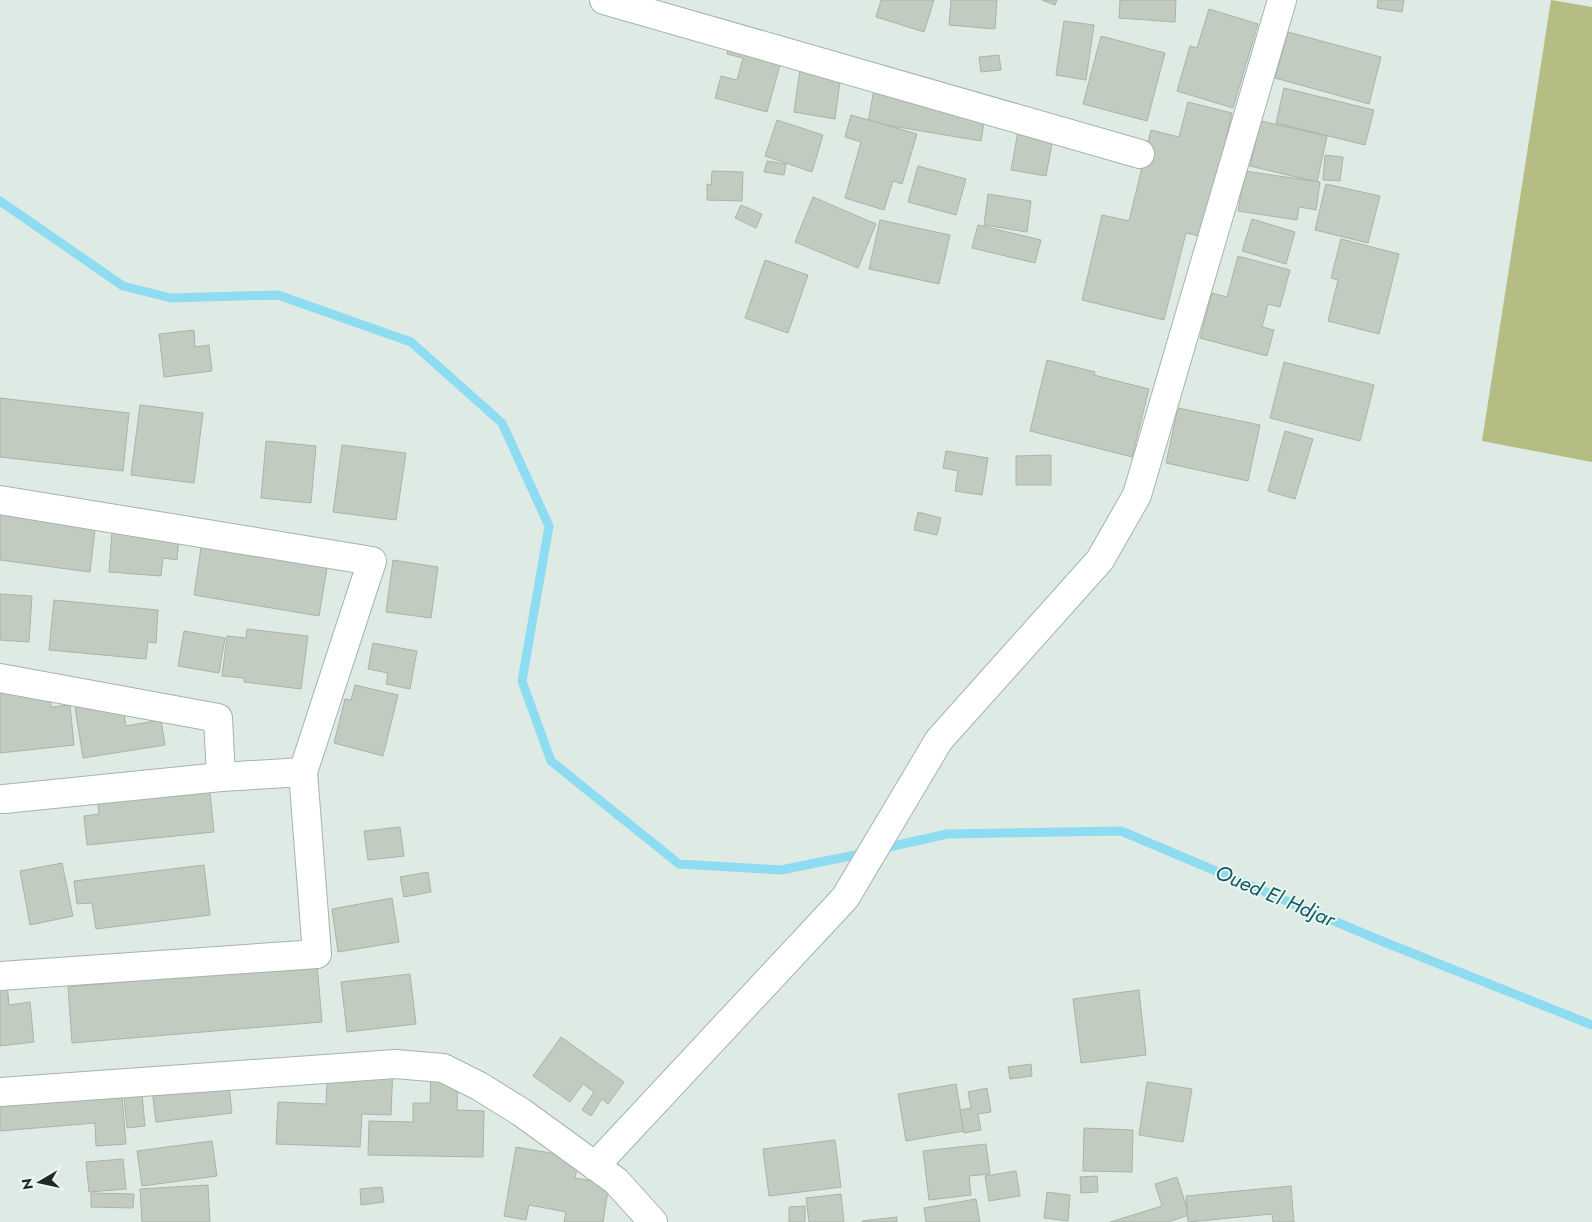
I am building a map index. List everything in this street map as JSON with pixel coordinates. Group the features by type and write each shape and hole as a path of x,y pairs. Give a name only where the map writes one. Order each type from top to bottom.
{"street":[{"path":"604,0 1140,154"},
{"path":"596,1166 845,898 940,740 1100,560 1137,495 1282,0"},
{"path":"0,500 372,561 303,772 317,954 0,976"},
{"path":"0,678 218,718 221,777"},
{"path":"4,799 221,777 303,772"},
{"path":"0,1092 395,1064 442,1068 478,1086 521,1112 616,1180 653,1222"}],"green space":[{"path":"1551,0 1592,7 1592,462 1482,441"}],"building":[{"path":"881,0 934,0 924,32 876,17"},
{"path":"951,0 997,0 995,29 949,25"},
{"path":"1042,0 1057,0 1055,5"},
{"path":"1120,0 1176,0 1175,22 1119,18"},
{"path":"1378,0 1404,0 1402,12 1377,8"},
{"path":"1209,9 1258,24 1233,108 1177,91 1190,46 1197,48"},
{"path":"1064,21 1094,25 1086,80 1056,75"},
{"path":"1288,32 1381,57 1369,104 1275,78"},
{"path":"733,33 785,47 767,112 715,98 721,76 737,80 743,58 727,54"},
{"path":"1101,36 1165,53 1147,121 1083,104"},
{"path":"999,55 1001,70 981,72 979,57"},
{"path":"801,62 842,67 835,119 794,112"},
{"path":"875,84 987,103 981,141 868,122"},
{"path":"1284,88 1374,110 1365,145 1276,123"},
{"path":"1188,102 1232,113 1203,237 1186,233 1164,320 1082,300 1102,215 1129,221 1151,130 1179,137"},
{"path":"851,115 917,134 902,184 893,181 884,210 845,198 861,142 845,137"},
{"path":"777,120 823,135 812,172 765,156"},
{"path":"1261,121 1327,136 1317,182 1250,166"},
{"path":"1019,126 1054,133 1046,176 1011,170"},
{"path":"1325,155 1343,157 1340,181 1323,180"},
{"path":"767,161 786,164 784,175 764,172"},
{"path":"918,166 966,179 956,215 908,202"},
{"path":"712,171 743,172 742,201 707,200 707,184 711,185"},
{"path":"1245,171 1320,182 1316,210 1299,207 1297,220 1238,211"},
{"path":"1326,184 1380,196 1368,243 1315,230"},
{"path":"988,194 1031,201 1027,232 984,225"},
{"path":"813,197 876,224 858,268 795,242"},
{"path":"741,205 762,214 756,228 735,218"},
{"path":"1252,219 1295,232 1286,264 1242,251"},
{"path":"880,220 950,235 939,284 869,269"},
{"path":"978,225 1041,240 1035,263 972,248"},
{"path":"1341,239 1399,254 1379,334 1328,321 1338,280 1331,278"},
{"path":"1238,256 1290,270 1280,307 1268,304 1262,327 1274,330 1267,356 1200,338 1212,293 1227,297"},
{"path":"765,260 808,275 788,333 745,318"},
{"path":"194,330 195,347 209,345 212,371 164,377 159,334"},
{"path":"1047,360 1095,372 1094,375 1149,389 1132,457 1030,431"},
{"path":"1284,362 1374,385 1360,441 1270,418"},
{"path":"0,398 129,413 123,471 0,457"},
{"path":"140,405 203,413 194,483 131,475"},
{"path":"1178,408 1260,425 1248,481 1166,463"},
{"path":"1285,431 1313,439 1295,499 1268,491"},
{"path":"266,441 316,446 311,503 261,498"},
{"path":"342,445 406,453 396,520 333,512"},
{"path":"946,451 988,458 982,495 955,491 958,471 943,468"},
{"path":"1051,455 1051,485 1016,485 1016,456"},
{"path":"0,508 96,521 90,572 0,560"},
{"path":"918,512 941,518 937,535 914,530"},
{"path":"112,531 179,537 177,560 163,558 161,576 109,572"},
{"path":"202,541 328,562 319,616 194,595"},
{"path":"393,560 438,567 431,618 386,612"},
{"path":"0,594 32,596 29,642 0,640"},
{"path":"54,600 158,610 156,643 148,642 146,659 49,650"},
{"path":"247,629 308,636 301,689 244,682 244,678 222,676 227,636 246,638"},
{"path":"184,631 225,638 219,673 178,666"},
{"path":"373,643 417,651 410,689 386,684 388,673 368,669"},
{"path":"48,681 51,707 70,705 74,745 0,753 0,686"},
{"path":"355,685 398,695 383,756 334,743 345,699 351,700"},
{"path":"122,701 126,726 161,720 165,745 83,758 75,708"},
{"path":"209,784 214,832 87,845 84,816 99,814 97,796"},
{"path":"400,827 404,856 368,860 364,831"},
{"path":"62,863 73,916 30,925 20,871"},
{"path":"204,865 210,915 96,929 92,903 77,904 74,881"},
{"path":"428,872 431,892 404,897 400,877"},
{"path":"392,898 399,942 338,952 332,909"},
{"path":"317,964 322,1022 72,1043 68,987"},
{"path":"410,974 416,1024 347,1032 341,982"},
{"path":"7,984 9,1005 30,1002 34,1042 0,1046 0,985"},
{"path":"1139,990 1146,1055 1081,1063 1073,999"},
{"path":"561,1037 624,1082 608,1104 602,1099 591,1116 582,1110 594,1092 583,1084 570,1102 533,1076"},
{"path":"1031,1064 1032,1076 1010,1079 1008,1067"},
{"path":"356,1065 393,1067 391,1115 362,1114 360,1147 276,1144 278,1102 326,1104 327,1081 355,1082"},
{"path":"431,1069 458,1070 457,1110 484,1111 483,1157 368,1155 369,1121 413,1122 413,1103 430,1103"},
{"path":"120,1072 126,1144 96,1146 95,1123 0,1131 0,1081"},
{"path":"150,1073 229,1085 232,1113 156,1122"},
{"path":"1147,1082 1192,1089 1183,1142 1139,1135"},
{"path":"956,1084 964,1131 906,1141 898,1094"},
{"path":"987,1088 991,1112 978,1114 981,1130 964,1133 960,1110 971,1108 968,1092"},
{"path":"142,1094 145,1126 127,1128 124,1097"},
{"path":"1084,1128 1133,1130 1132,1172 1083,1171"},
{"path":"835,1140 841,1187 769,1196 763,1149"},
{"path":"212,1141 217,1176 142,1186 137,1151"},
{"path":"986,1144 990,1174 969,1176 971,1195 929,1200 923,1151"},
{"path":"516,1147 579,1158 575,1178 609,1184 603,1222 564,1222 566,1212 529,1205 526,1220 504,1216"},
{"path":"123,1159 126,1189 89,1192 86,1162"},
{"path":"1016,1171 1020,1196 989,1201 985,1176"},
{"path":"1097,1176 1098,1192 1081,1193 1080,1177"},
{"path":"1177,1177 1189,1215 1168,1222 1110,1222 1162,1206 1155,1184"},
{"path":"208,1185 210,1222 142,1222 140,1189"},
{"path":"1291,1186 1294,1222 1273,1222 1272,1214 1188,1222 1186,1196"},
{"path":"382,1187 384,1202 361,1205 360,1189"},
{"path":"1047,1192 1070,1195 1068,1221 1044,1218"},
{"path":"91,1193 134,1194 133,1208 91,1207"},
{"path":"841,1194 844,1222 809,1222 806,1198"},
{"path":"976,1199 980,1222 926,1222 924,1208"},
{"path":"805,1206 805,1222 789,1222 789,1207"},
{"path":"897,1217 897,1222 862,1222 862,1221"}],"waterway":[{"path":"0,201 123,286 171,298 278,295 411,342 502,423 549,526 522,681 551,761 679,864 781,870 865,853"},
{"name":"Oued El Hdjar","path":"880,849 947,834 1121,831 1384,942 1592,1025"}]}
